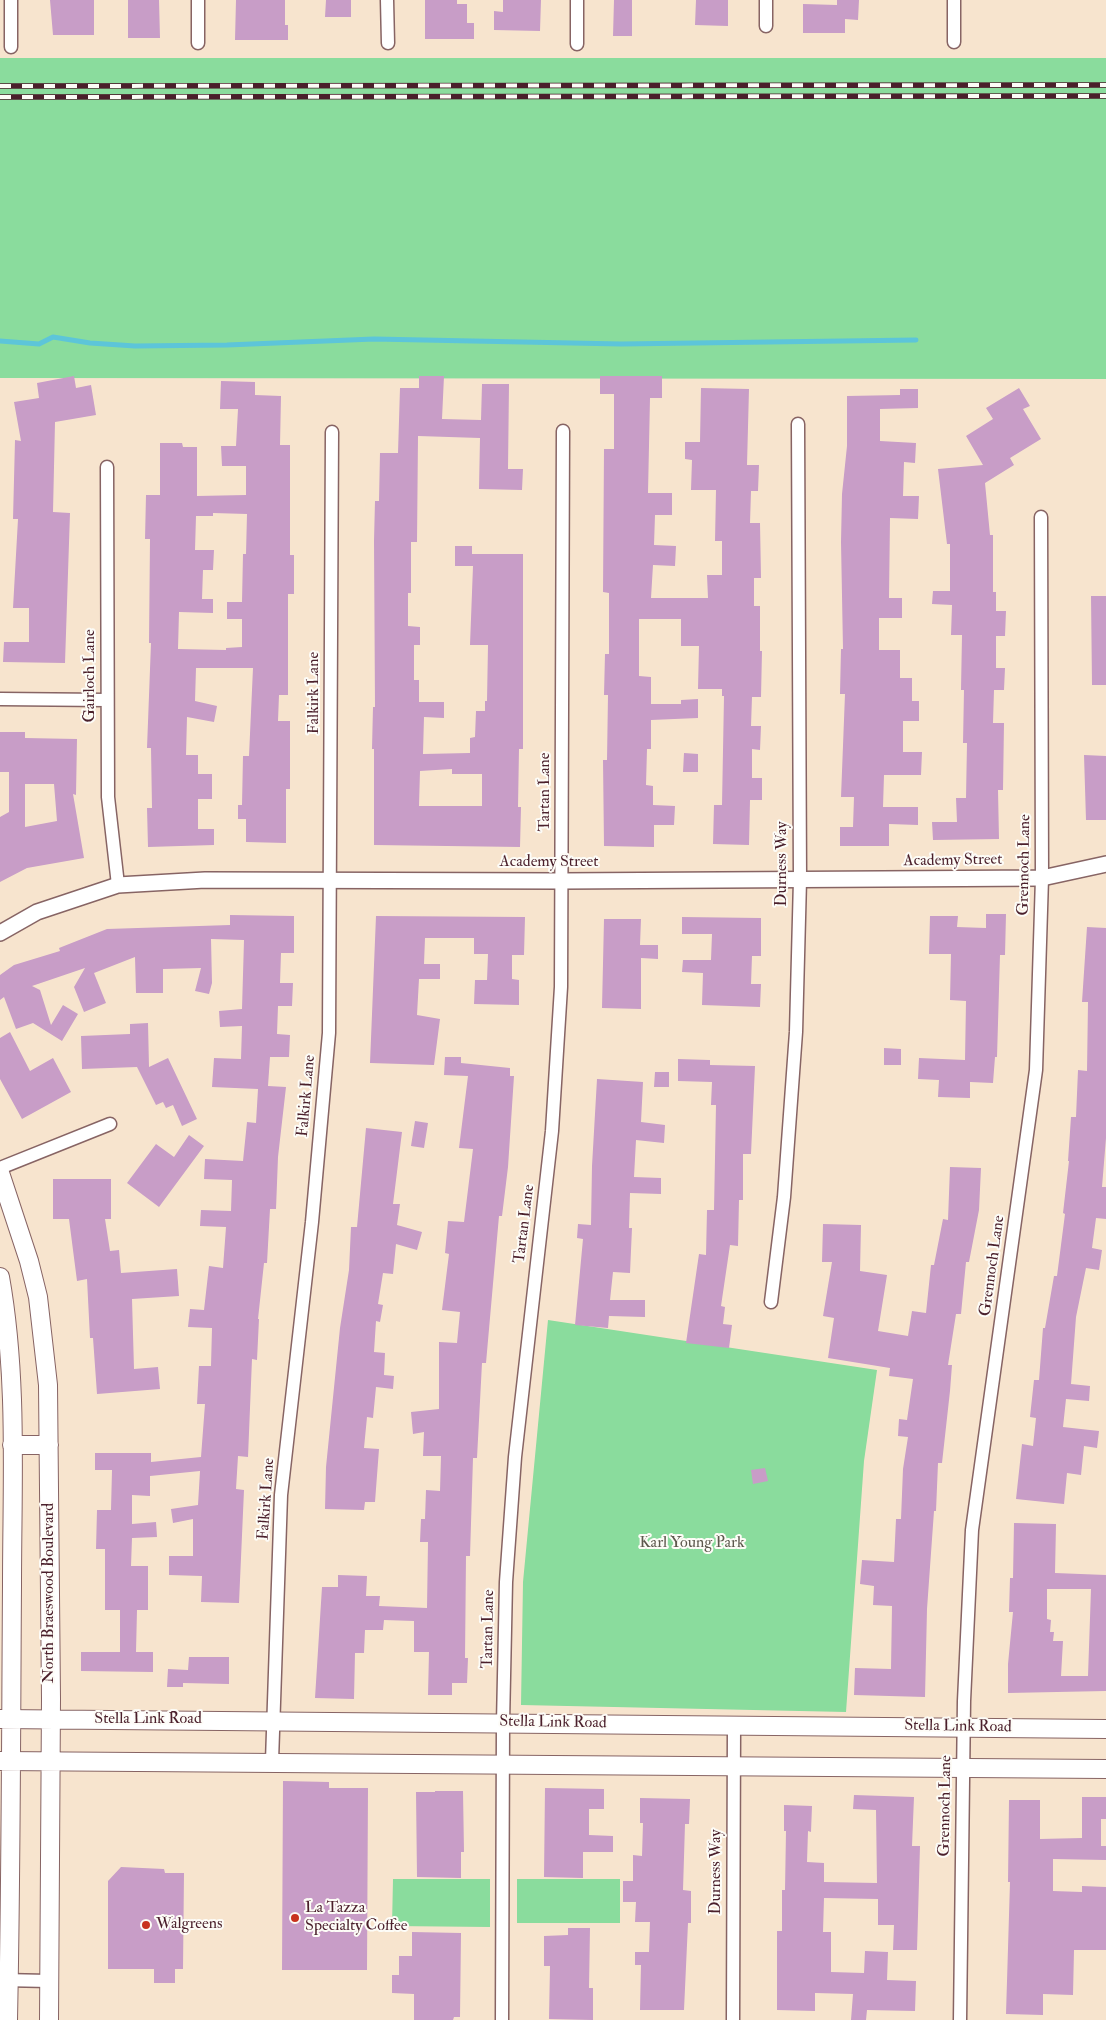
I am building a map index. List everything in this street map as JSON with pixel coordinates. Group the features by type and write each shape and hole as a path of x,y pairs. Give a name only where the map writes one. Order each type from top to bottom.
{"main road":[{"name":"North Braeswood Boulevard","path":"0,1173 29,1260 38,1297 48,1385 51,1720 49,2020"},
{"path":"0,1277 9,1354 12,1445 6,1719 4,1980 8,2020"},
{"path":"12,1445 49,1445"},
{"name":"Stella Link Road","path":"6,1719 1106,1729"},
{"path":"6,1760 1106,1768"}],"street":[{"path":"11,0 11,47"},
{"path":"198,0 198,42"},
{"path":"387,0 388,43"},
{"path":"577,0 577,44"},
{"path":"766,0 766,26"},
{"path":"954,0 954,42"},
{"name":"Durness Way","path":"771,1302 784,1197 796,1032 800,880 798,424"},
{"name":"Tartan Lane","path":"502,2020 503,1723 506,1582 514,1457 552,1131 561,987 563,431"},
{"name":"Falkirk Lane","path":"272,1761 281,1495 312,1222 329,1033 332,881 332,432"},
{"name":"Gairloch Lane","path":"107,467 106,700 108,797 118,885"},
{"name":"Grennoch Lane","path":"960,2020 963,1727 972,1530 1036,1070 1042,878 1041,516"},
{"path":"0,699 106,700"},
{"name":"Academy Street","path":"0,933 37,912 118,885 205,880 562,881 1042,878 1106,864"},
{"path":"0,1168 110,1124"},
{"name":"Durness Way","path":"733,2020 734,1725"},
{"path":"4,1980 49,1981"}],"green space":[{"path":"0,58 1106,58 1106,379 0,378"},
{"name":"Karl Young Park","path":"548,1320 877,1370 864,1461 846,1712 521,1705 523,1582"},
{"path":"393,1879 490,1879 490,1927 392,1926"},
{"path":"517,1879 620,1879 620,1923 517,1923"}],"building":[{"path":"50,0 94,0 94,35 53,35"},
{"path":"128,0 159,0 160,38 128,38"},
{"path":"236,0 285,0 285,25 288,25 288,40 235,40"},
{"path":"326,0 351,0 351,17 325,17"},
{"path":"425,0 457,0 457,4 467,4 467,23 474,23 474,39 425,39"},
{"path":"503,0 541,0 540,31 494,30 494,11 503,12"},
{"path":"614,0 632,0 632,36 613,36"},
{"path":"696,0 728,0 728,26 695,25"},
{"path":"837,0 859,0 858,20 845,19 845,33 803,33 803,4 837,5"},
{"path":"74,376 76,388 91,385 96,415 55,422 53,512 70,513 65,663 3,662 4,642 29,642 29,608 13,608 18,519 13,519 15,440 21,441 14,402 39,398 37,383"},
{"path":"419,376 444,376 442,419 481,420 482,384 509,384 508,469 523,469 522,490 479,489 480,438 418,436 417,542 411,542 411,593 408,593 408,626 420,627 420,645 414,645 414,680 419,680 419,702 444,702 444,718 424,717 423,754 470,753 470,738 475,737 476,711 485,711 485,701 487,701 488,645 470,645 473,566 455,566 455,546 472,546 472,554 523,554 523,749 519,749 518,807 521,807 520,847 374,845 374,749 372,749 373,707 375,707 375,501 379,501 380,453 398,453 400,388 419,388","holes":["452,769 452,774 482,774 482,806 419,806 420,771"]},
{"path":"600,376 662,376 662,398 650,398 648,493 672,493 672,515 655,515 654,545 676,546 675,566 653,565 651,598 708,598 707,575 722,575 722,541 715,541 716,490 691,490 692,460 685,459 685,442 700,442 701,388 749,389 747,465 759,465 758,491 751,491 750,523 760,523 761,578 754,578 754,606 760,606 760,651 762,651 761,697 752,697 751,726 761,726 760,750 752,749 752,778 762,778 762,800 750,800 749,845 713,844 714,805 722,805 724,696 722,696 722,689 698,689 699,646 681,646 681,619 639,619 639,676 651,677 651,704 681,704 681,700 698,699 698,718 651,720 651,749 647,749 646,785 653,786 653,805 675,806 674,825 654,825 654,847 604,846 603,760 607,760 608,695 604,695 605,654 609,654 609,593 603,592 604,449 614,449 614,394 600,394"},
{"path":"221,381 255,382 255,395 281,396 280,445 290,445 290,555 294,555 294,594 288,594 288,695 279,695 278,721 290,721 290,789 286,789 286,843 246,842 246,819 238,819 238,805 242,805 243,756 249,756 253,668 196,668 195,701 217,706 214,722 187,717 186,755 198,755 198,774 212,774 212,799 198,799 198,829 214,829 214,845 148,847 147,808 152,808 151,748 147,748 151,643 149,643 150,539 145,539 146,495 160,495 160,443 182,443 183,447 197,447 197,496 246,495 246,466 222,466 221,446 236,446 238,409 220,409","holes":["213,513 247,514 246,554 243,554 242,602 227,602 227,619 242,619 242,647 226,648 226,650 178,649 179,612 213,613 213,599 202,599 203,570 213,570 214,550 195,550 196,516 213,516"]},
{"path":"1019,388 1030,406 1023,409 1041,439 1010,458 1014,465 985,483 990,535 993,535 993,592 996,592 996,611 1006,611 1005,636 996,636 996,668 1005,668 1004,690 994,690 993,723 1004,723 1003,790 998,790 999,839 933,840 932,822 957,822 956,798 966,798 967,743 963,743 964,690 961,690 962,635 951,635 952,605 932,604 933,591 950,591 950,544 947,544 938,469 983,465 966,436 993,419 986,408"},
{"path":"900,389 918,389 918,408 880,409 880,441 916,443 915,463 904,462 903,496 919,496 918,519 890,518 889,598 902,598 902,618 879,618 879,650 900,650 900,678 912,678 912,701 919,701 919,721 903,721 903,752 922,752 921,775 884,775 883,807 918,807 918,825 889,824 889,846 840,846 840,827 853,827 854,797 841,797 845,694 840,694 841,649 843,649 841,542 842,494 847,446 847,396 900,395"},
{"path":"1091,596 1106,596 1106,685 1092,685"},
{"path":"0,732 25,732 25,738 77,739 76,795 73,794 84,858 27,868 0,882 0,817 9,812 9,772 0,772","holes":["25,784 54,784 57,821 25,827"]},
{"path":"684,753 698,754 698,772 683,772"},
{"path":"1084,755 1106,756 1106,820 1086,820"},
{"path":"986,914 1006,914 1005,955 1000,955 997,1057 995,1057 993,1083 970,1082 970,1098 938,1097 939,1080 918,1079 919,1058 965,1060 966,1001 950,1000 951,954 929,954 930,916 958,916 957,927 986,928"},
{"path":"230,915 294,916 294,953 281,953 280,983 293,983 292,1006 278,1006 277,1034 290,1035 289,1057 270,1057 268,1086 286,1087 278,1157 276,1209 270,1209 267,1263 264,1263 258,1319 257,1360 252,1359 248,1457 238,1456 236,1489 244,1490 239,1603 201,1602 202,1576 169,1575 169,1556 193,1556 193,1519 173,1523 171,1509 198,1505 200,1471 150,1476 150,1496 132,1495 132,1524 156,1522 157,1537 132,1538 131,1566 148,1566 148,1610 137,1610 136,1652 153,1652 153,1672 81,1671 81,1652 120,1652 120,1610 105,1610 105,1549 96,1549 97,1510 111,1510 112,1470 95,1470 95,1453 151,1453 151,1462 201,1457 205,1404 197,1404 199,1366 211,1366 212,1328 188,1327 190,1309 204,1310 209,1266 223,1268 226,1227 200,1226 201,1210 231,1211 232,1180 204,1179 205,1159 243,1161 247,1122 256,1123 258,1089 212,1087 214,1058 241,1059 242,1026 220,1027 219,1011 242,1009 244,940 211,939 212,983 209,994 195,991 201,968 163,969 163,993 136,993 135,957 94,973 106,1003 84,1012 74,987 85,968 32,986 40,990 51,1025 63,1005 78,1014 62,1041 33,1023 16,1029 4,997 0,1000 0,975 14,965 60,951 59,948 107,929 230,925"},
{"path":"376,916 525,917 524,955 512,955 512,979 519,980 519,1005 474,1004 475,980 487,980 488,954 474,954 474,938 425,938 424,964 440,964 440,979 419,979 417,1015 440,1019 434,1065 370,1063"},
{"path":"682,917 761,918 761,956 752,956 751,984 761,984 760,1007 702,1005 703,973 682,972 683,960 711,960 712,934 682,934"},
{"path":"604,919 641,919 640,945 658,945 658,959 641,958 641,1009 602,1008"},
{"path":"1087,927 1106,928 1106,1138 1102,1187 1106,1187 1106,1219 1096,1218 1092,1248 1102,1250 1099,1270 1086,1268 1076,1317 1071,1384 1090,1386 1089,1401 1066,1399 1063,1427 1099,1431 1097,1448 1084,1446 1081,1475 1067,1473 1064,1504 1016,1499 1022,1444 1033,1446 1036,1418 1030,1417 1034,1380 1039,1380 1043,1328 1045,1328 1054,1276 1057,1276 1065,1214 1063,1213 1069,1161 1071,1117 1076,1117 1078,1070 1087,1071 1088,1002 1082,1002"},
{"path":"148,1023 149,1067 168,1058 197,1119 182,1126 173,1105 166,1108 163,1102 156,1105 137,1067 82,1069 81,1036 130,1034 130,1024"},
{"path":"10,1032 30,1071 53,1058 71,1092 22,1119 0,1079 0,1038"},
{"path":"884,1048 901,1049 901,1065 884,1065"},
{"path":"445,1057 461,1057 461,1063 510,1068 510,1076 514,1076 508,1167 502,1216 499,1216 486,1363 482,1363 477,1458 473,1458 470,1556 466,1556 465,1658 468,1658 467,1683 452,1683 452,1695 428,1695 429,1652 414,1652 414,1621 384,1620 383,1630 365,1630 364,1653 355,1653 354,1699 315,1698 322,1587 338,1587 338,1575 367,1576 366,1596 380,1596 379,1606 427,1608 428,1542 420,1542 421,1519 425,1519 426,1490 440,1491 441,1456 423,1456 424,1432 413,1434 411,1412 439,1409 439,1342 457,1343 460,1312 442,1310 449,1254 445,1253 448,1221 464,1222 473,1149 459,1148 468,1076 444,1075"},
{"path":"678,1059 710,1060 710,1065 755,1066 751,1154 743,1154 743,1200 739,1200 738,1246 730,1245 721,1306 725,1307 723,1324 732,1325 729,1348 686,1343 699,1254 706,1255 707,1210 714,1210 716,1105 711,1105 712,1082 678,1081"},
{"path":"655,1072 669,1072 669,1087 654,1087"},
{"path":"597,1079 643,1082 641,1122 665,1125 664,1143 636,1140 634,1177 661,1178 661,1194 630,1193 629,1228 632,1228 630,1273 613,1272 610,1300 645,1300 645,1317 609,1316 608,1328 575,1325 583,1239 577,1238 578,1224 591,1225"},
{"path":"415,1121 428,1123 424,1148 411,1146"},
{"path":"366,1128 402,1132 393,1204 400,1204 397,1225 422,1232 417,1250 396,1244 393,1274 383,1273 378,1304 383,1305 380,1322 376,1321 374,1352 385,1353 384,1375 394,1376 393,1389 376,1387 373,1418 367,1417 364,1448 379,1449 375,1502 365,1502 364,1510 325,1509 326,1467 340,1328 349,1270 351,1227 357,1227"},
{"path":"189,1135 204,1146 159,1207 127,1183 156,1144 174,1157"},
{"path":"950,1167 981,1168 979,1210 969,1262 966,1262 961,1314 956,1314 948,1365 952,1365 950,1391 942,1463 938,1463 936,1511 934,1511 927,1609 925,1697 854,1695 855,1668 891,1669 892,1606 873,1605 874,1586 860,1584 862,1560 894,1562 896,1519 901,1519 903,1469 908,1437 898,1436 899,1419 907,1420 913,1379 889,1376 890,1368 828,1358 834,1318 823,1316 832,1262 822,1262 823,1224 861,1225 860,1271 887,1275 878,1331 908,1336 912,1311 926,1313 931,1265 934,1265 943,1219 948,1220"},
{"path":"53,1179 111,1179 111,1219 105,1219 110,1251 119,1250 121,1273 177,1269 179,1296 132,1299 134,1369 158,1367 160,1389 97,1394 93,1338 90,1338 87,1279 77,1281 69,1219 53,1219"},
{"path":"765,1468 768,1481 753,1484 751,1470"},
{"path":"1014,1523 1056,1524 1055,1573 1106,1575 1106,1691 1008,1693 1008,1664 1013,1612 1009,1612 1010,1578 1013,1578","holes":["1047,1589 1091,1589 1088,1676 1061,1676 1063,1641 1053,1641 1054,1632 1050,1632 1051,1620 1047,1619"]},
{"path":"189,1657 229,1657 229,1684 183,1683 183,1687 167,1687 168,1669 188,1670"},
{"path":"283,1781 329,1782 329,1788 368,1788 367,1970 282,1970"},
{"path":"545,1788 604,1789 604,1809 589,1809 589,1835 613,1836 613,1852 583,1852 583,1878 544,1877"},
{"path":"463,1791 464,1852 461,1852 461,1878 417,1877 416,1792"},
{"path":"854,1795 914,1797 912,1846 920,1846 917,1950 893,1950 894,1925 878,1925 878,1899 824,1898 823,1932 831,1932 831,1972 864,1973 865,1951 888,1952 887,1980 916,1981 915,2011 867,2010 866,2020 851,2020 853,1994 815,1993 815,2011 777,2010 777,1931 782,1931 782,1890 785,1890 786,1831 784,1831 784,1805 812,1806 811,1832 808,1831 807,1862 824,1863 824,1882 877,1883 876,1810 853,1809"},
{"path":"1082,1797 1106,1797 1106,1819 1101,1819 1101,1846 1106,1846 1106,1860 1053,1859 1053,1891 1082,1892 1082,1886 1106,1887 1106,1950 1074,1950 1073,1995 1043,1994 1043,2015 1006,2014 1010,1882 1008,1882 1009,1800 1040,1800 1040,1839 1082,1838"},
{"path":"640,1798 690,1799 689,1824 685,1824 683,1890 691,1891 691,1923 688,1923 684,2010 640,2010 641,1965 635,1965 635,1952 649,1952 650,1922 635,1922 636,1902 623,1902 623,1881 633,1881 633,1855 642,1856 643,1823 640,1823"},
{"name":"Walgreens","path":"121,1867 164,1869 165,1873 184,1873 183,1969 175,1969 175,1983 154,1983 154,1969 108,1969 108,1881"},
{"path":"568,1928 590,1928 589,1988 593,1988 593,2020 549,2019 550,1966 544,1966 544,1936 568,1935"},
{"path":"412,1932 461,1933 460,2017 454,2017 453,2020 414,2020 414,1994 392,1993 392,1975 399,1975 399,1956 412,1956"}],"waterway":[{"path":"0,341 39,344 53,337 90,343 135,346 227,345 374,339 621,344 916,340"}],"railway":[{"path":"0,86 1106,85"},
{"path":"0,97 1106,96"}],"place":[{"name":"La Tazza Specialty Coffee","path":"295,1918"},
{"name":"Walgreens","path":"146,1925"}]}
